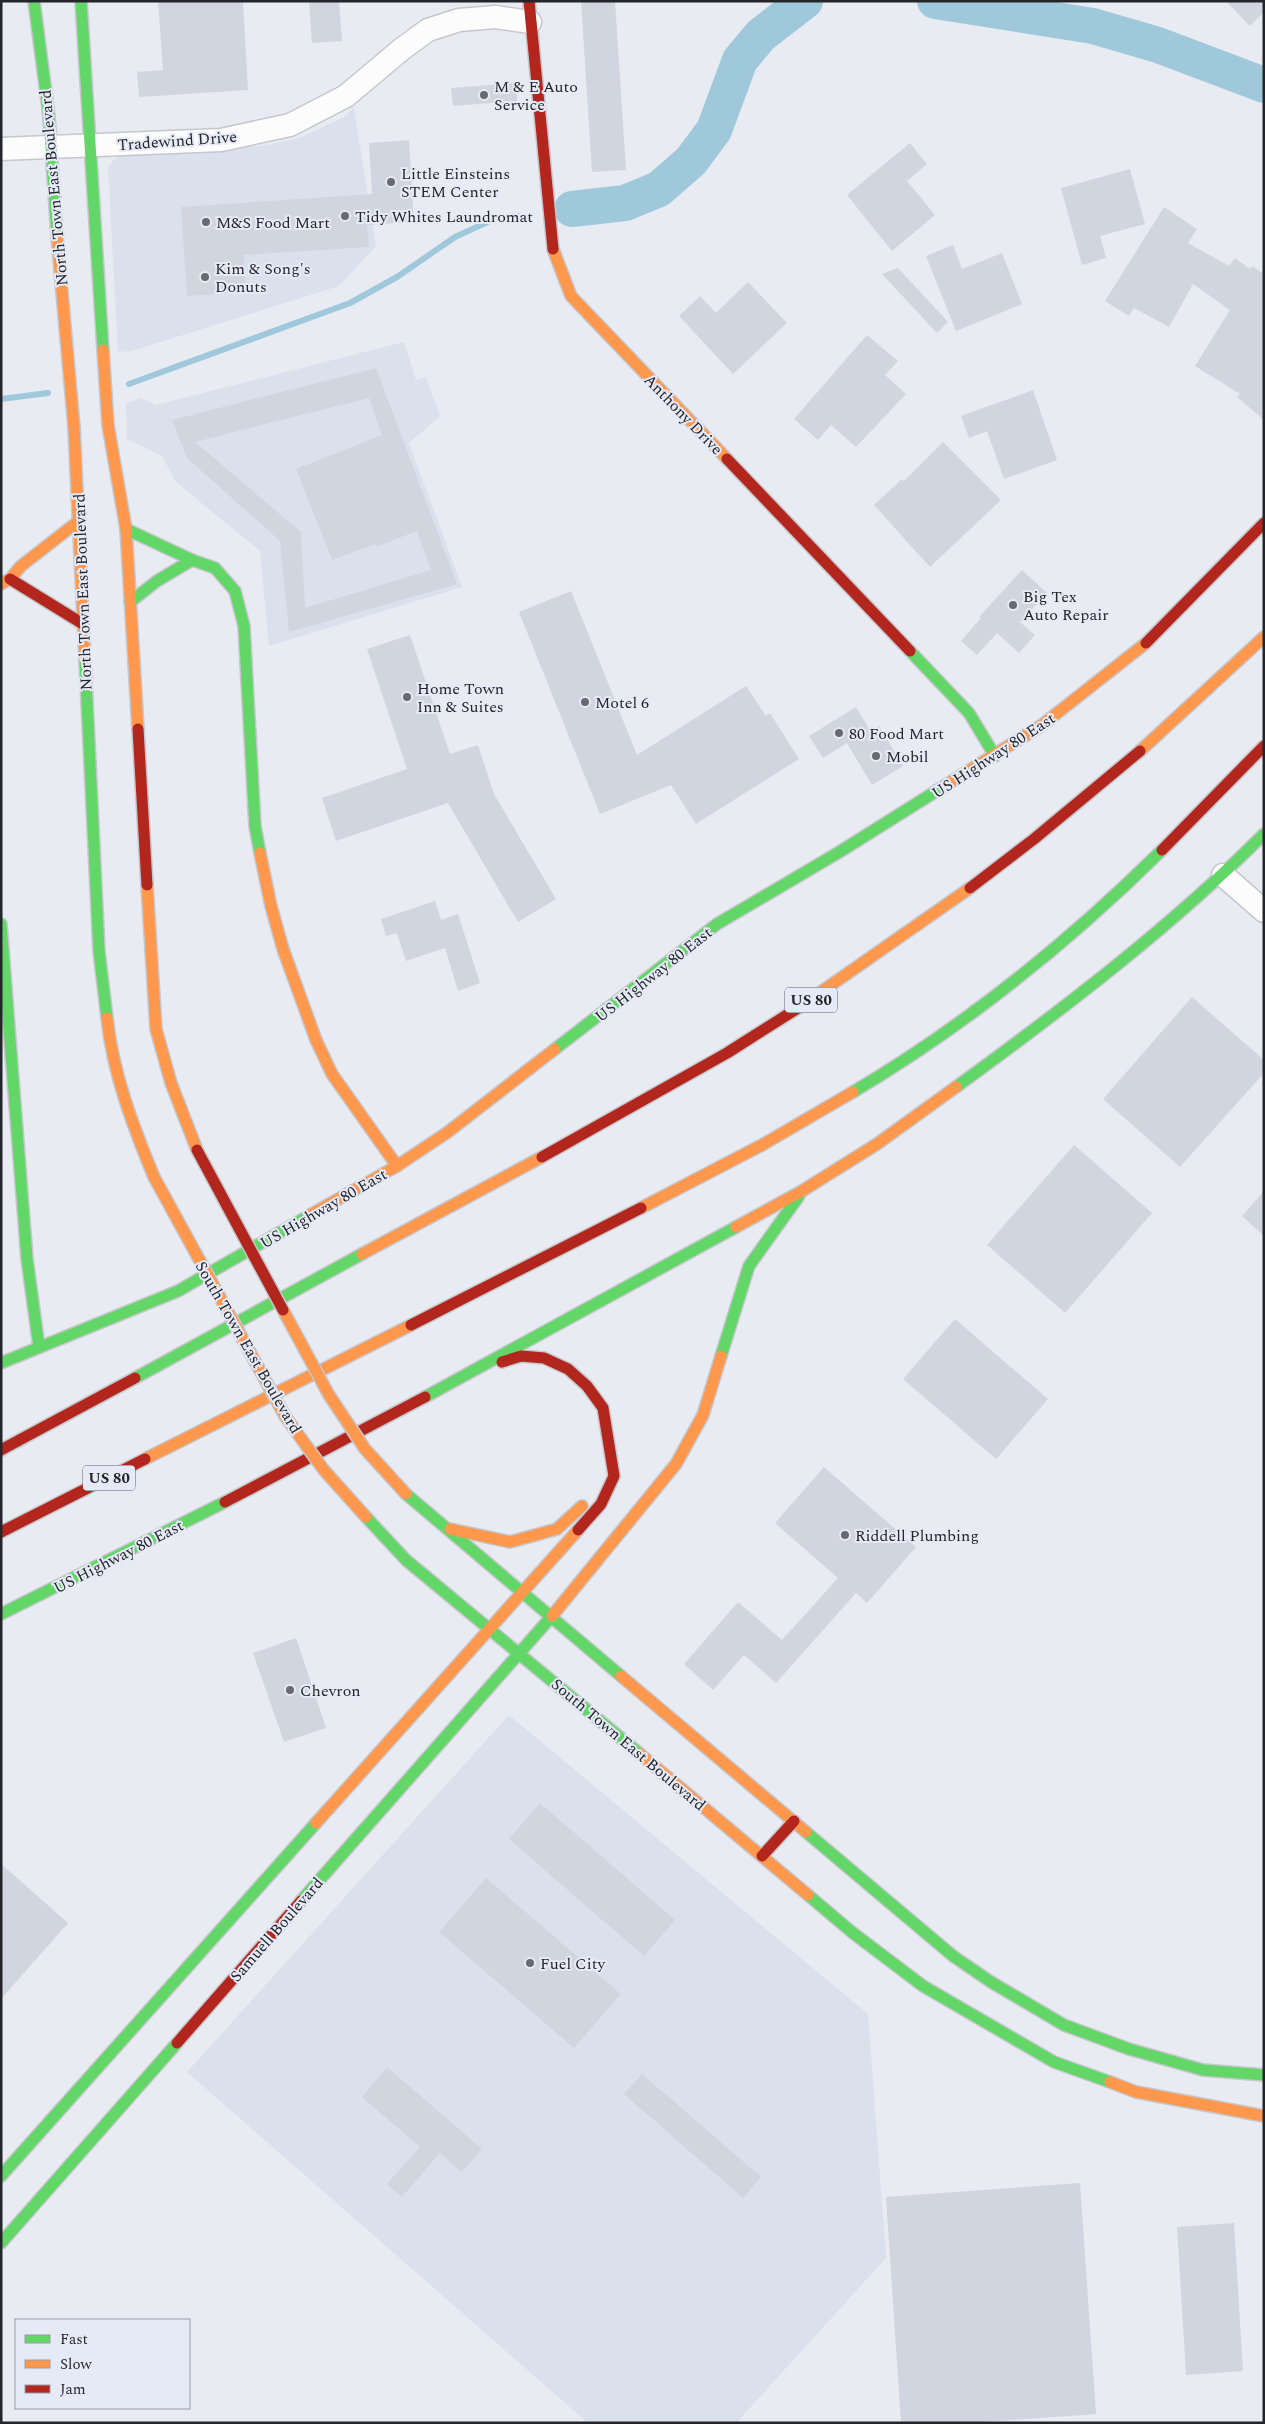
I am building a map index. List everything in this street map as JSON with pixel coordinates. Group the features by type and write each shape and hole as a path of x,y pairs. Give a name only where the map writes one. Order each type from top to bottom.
{"main road":[{"name":"North Town East Boulevard","path":"34,1 51,147 80,520 83,624 99,951 109,1038 129,1118 154,1176"},
{"path":"81,1 108,425 126,529 156,1029 171,1083 197,1150 329,1395 365,1449 406,1494 953,1956 991,1982 1064,2025 1129,2048 1203,2070 1264,2076"},
{"name":"Anthony Drive","path":"529,12 551,241 556,261 571,296 969,713 995,756"},
{"path":"80,520 20,566 6,582 83,624"},
{"name":"US Highway 80 East","path":"1,1363 178,1291 397,1166 448,1132 717,924 841,852 1042,725 1123,663 1159,631 1263,524"},
{"path":"126,529 192,560 215,568 235,591 240,604 244,626 255,826 271,906 283,949 316,1040 332,1074 397,1166"},
{"path":"130,602 157,581 192,560"},
{"name":"US 80","path":"1,1450 571,1141 726,1053 825,992 1034,839 1128,761 1264,637"},
{"name":"US 80","path":"1,1532 684,1186 858,1091 950,1030 1032,969 1148,865 1264,746"},
{"name":"US Highway 80 East","path":"1,1614 242,1494 470,1373 802,1191 878,1144 1044,1023 1223,875 1264,834"},
{"path":"1,924 27,1259 39,1347"},
{"name":"South Town East Boulevard","path":"154,1176 285,1416 323,1468 406,1560 520,1652 891,1964 958,2008 1054,2062 1136,2092 1264,2116"},
{"name":"Samuell Boulevard","path":"1,2243 552,1616 676,1464 703,1415 750,1266 802,1191"},
{"path":"1,2176 601,1504 614,1476 608,1451 602,1408 587,1386 568,1369 544,1358 521,1356 470,1373"},
{"path":"602,1467 608,1451"},
{"path":"445,1528 510,1542 557,1529 589,1499"},
{"path":"762,1856 794,1821"}],"street":[{"name":"Tradewind Drive","path":"1,149 221,140 290,125 346,96 402,49 428,30 459,20 529,12"},
{"path":"1223,875 1264,911"}],"shaded area":[{"path":"354,108 376,246 339,286 132,351 118,352 108,168 113,160 126,152 214,150 267,145 300,138 344,117"},
{"path":"404,342 416,380 426,377 440,416 409,443 462,587 269,646 260,551 176,482 162,456 127,439 126,404 141,398 156,405"},
{"path":"509,1715 868,2014 886,2258 736,2423 588,2423 187,2072"}],"building":[{"path":"158,1 243,1 248,90 139,97 137,72 163,70"},
{"path":"309,1 339,1 342,41 312,43"},
{"path":"581,1 615,1 626,170 592,172"},
{"path":"1226,1 1264,1 1264,12 1250,26"},
{"name":"M & E Auto Service","path":"516,83 517,101 453,106 451,88"},
{"path":"409,140 414,222 367,225 369,247 244,255 246,292 187,296 181,207 372,194 369,143"},
{"path":"910,143 927,164 907,181 935,215 892,251 847,195"},
{"path":"1130,169 1145,224 1100,236 1106,258 1082,265 1061,188"},
{"path":"1164,207 1197,229 1188,243 1229,266 1235,258 1250,269 1252,266 1264,274 1264,420 1237,397 1240,394 1195,366 1230,310 1193,284 1169,327 1134,308 1129,316 1105,301"},
{"path":"953,245 962,269 1002,253 1022,304 956,331 926,256"},
{"path":"898,268 948,322 937,333 882,274"},
{"path":"748,282 787,323 733,374 679,316 700,296 716,313"},
{"path":"867,335 898,361 885,375 906,394 856,447 831,425 818,440 794,419"},
{"path":"376,368 457,584 289,632 280,541 187,458 172,420","holes":["369,398 382,435 296,469 332,560 375,544 376,547 417,531 431,570 305,608 301,532 195,442"]},
{"path":"1033,390 1057,460 1004,479 987,431 969,438 961,416"},
{"path":"943,442 1001,500 930,567 874,505 902,479 904,481"},
{"name":"Big Tex Auto Repair","path":"1022,570 1047,593 1020,622 1035,635 1019,653 997,633 977,655 961,641 981,618 979,617"},
{"path":"571,591 637,755 746,686 766,716 770,713 799,759 696,824 671,785 600,814 519,612"},
{"name":"Home Town Inn & Suites","path":"410,635 450,754 478,745 494,794 556,899 518,922 448,803 336,841 322,798 407,769 367,649"},
{"path":"856,707 871,732 879,726 903,766 872,785 847,743 823,758 809,736"},
{"path":"435,901 441,920 458,914 480,983 458,991 445,948 406,961 397,933 386,936 381,919"},
{"path":"1192,997 1264,1060 1264,1073 1180,1167 1103,1099"},
{"path":"1074,1145 1152,1213 1065,1313 987,1245"},
{"path":"1264,1191 1264,1236 1242,1216"},
{"path":"955,1319 1048,1399 996,1459 903,1379"},
{"path":"824,1467 916,1547 867,1603 856,1593 776,1683 744,1655 713,1690 684,1664 738,1602 782,1640 838,1578 775,1523"},
{"name":"Chevron","path":"296,1638 326,1728 284,1742 253,1653"},
{"name":"Fuel City","path":"540,1803 675,1920 644,1956 509,1839"},
{"path":"1,1864 68,1923 1,1999"},
{"name":"Fuel City","path":"486,1878 621,1994 574,2048 439,1932"},
{"path":"387,2067 482,2149 462,2172 440,2153 402,2197 387,2184 420,2147 362,2097"},
{"path":"642,2074 761,2177 743,2198 624,2094"},
{"path":"1080,2183 1096,2414 968,2423 901,2423 886,2197"},
{"path":"1234,2223 1243,2371 1186,2375 1177,2227"}],"waterway":[{"path":"572,209 625,203 659,189 691,161 714,130 740,60 761,35 805,1"},
{"path":"935,1 1093,26 1158,45 1264,85"},
{"path":"129,384 350,303 397,277 455,237 494,219 518,216"},
{"path":"1,399 48,393"}],"traffic: fast":[{"path":"34,1 49,116 57,236"},
{"path":"81,1 103,350"},
{"path":"126,529 192,560 215,568 235,591 244,626 255,826 260,853"},
{"path":"130,602 157,581 192,560"},
{"path":"910,651 969,713 995,756"},
{"path":"85,660 99,951 107,1018"},
{"path":"555,1049 717,924 841,851 946,785"},
{"path":"956,1087 1036,1028 1154,934 1192,902 1264,834"},
{"path":"853,1092 936,1039 1015,981 1090,918 1162,850"},
{"path":"1,924 27,1259 39,1347"},
{"path":"721,1356 749,1266 799,1196"},
{"path":"1,1363 178,1291 310,1215"},
{"path":"425,1397 736,1227"},
{"path":"135,1378 362,1254"},
{"path":"406,1494 621,1676"},
{"path":"1,1614 225,1502"},
{"path":"366,1517 406,1560 640,1754"},
{"path":"301,1901 552,1616"},
{"path":"1,2176 316,1823"},
{"path":"806,1832 953,1956 991,1982 1064,2025 1129,2049 1203,2070 1264,2075"},
{"path":"808,1895 853,1933 923,1986 1054,2062 1110,2082"},
{"path":"1,2243 177,2043"}],"traffic: slow":[{"path":"57,236 74,427 85,660"},
{"path":"553,249 571,296 727,459"},
{"path":"103,350 108,425 126,529 138,729"},
{"path":"1,584 10,579 21,566 80,520"},
{"path":"1140,751 1264,637"},
{"path":"946,785 1042,725 1146,643"},
{"path":"260,853 271,906 283,949 316,1040 332,1074 397,1166"},
{"path":"147,885 156,1029 171,1083 197,1150"},
{"path":"798,1008 970,888"},
{"path":"107,1018 119,1079 131,1119 154,1177"},
{"path":"310,1215 397,1166 448,1132 555,1049"},
{"path":"736,1227 802,1191 877,1144 956,1087"},
{"path":"641,1208 762,1145 853,1092"},
{"path":"362,1254 542,1157"},
{"path":"154,1177 285,1416 323,1469 366,1517"},
{"path":"283,1310 329,1395 365,1449 406,1494"},
{"path":"145,1459 411,1325"},
{"path":"552,1616 676,1464 703,1415 721,1356"},
{"path":"450,1529 510,1542 557,1529 582,1506"},
{"path":"316,1823 578,1530"},
{"path":"621,1676 806,1832"},
{"path":"640,1754 808,1895"},
{"path":"1110,2082 1136,2092 1264,2116"}],"traffic: jam":[{"path":"529,1 553,249"},
{"path":"727,459 910,651"},
{"path":"1146,643 1264,523"},
{"path":"10,579 83,624"},
{"path":"138,729 147,885"},
{"path":"1162,850 1264,746"},
{"path":"970,888 1034,839 1140,751"},
{"path":"542,1157 727,1053 798,1008"},
{"path":"197,1150 283,1310"},
{"path":"411,1325 641,1208"},
{"path":"502,1362 521,1356 544,1358 568,1369 587,1386 603,1408 614,1476 601,1504 578,1530"},
{"path":"1,1450 135,1378"},
{"path":"225,1502 425,1397"},
{"path":"1,1532 145,1459"},
{"path":"762,1856 794,1821"},
{"path":"177,2043 301,1901"}],"place":[{"name":"M & E Auto Service","path":"484,95"},
{"name":"Little Einsteins STEM Center","path":"391,182"},
{"name":"Tidy Whites Laundromat","path":"345,216"},
{"name":"M&S Food Mart","path":"206,222"},
{"name":"Kim & Song's Donuts","path":"205,277"},
{"name":"Big Tex Auto Repair","path":"1013,605"},
{"name":"Home Town Inn & Suites","path":"407,697"},
{"name":"Motel 6","path":"585,702"},
{"name":"80 Food Mart","path":"839,733"},
{"name":"Mobil","path":"876,756"},
{"name":"Riddell Plumbing","path":"845,1535"},
{"name":"Chevron","path":"290,1690"},
{"name":"Fuel City","path":"530,1963"}]}
